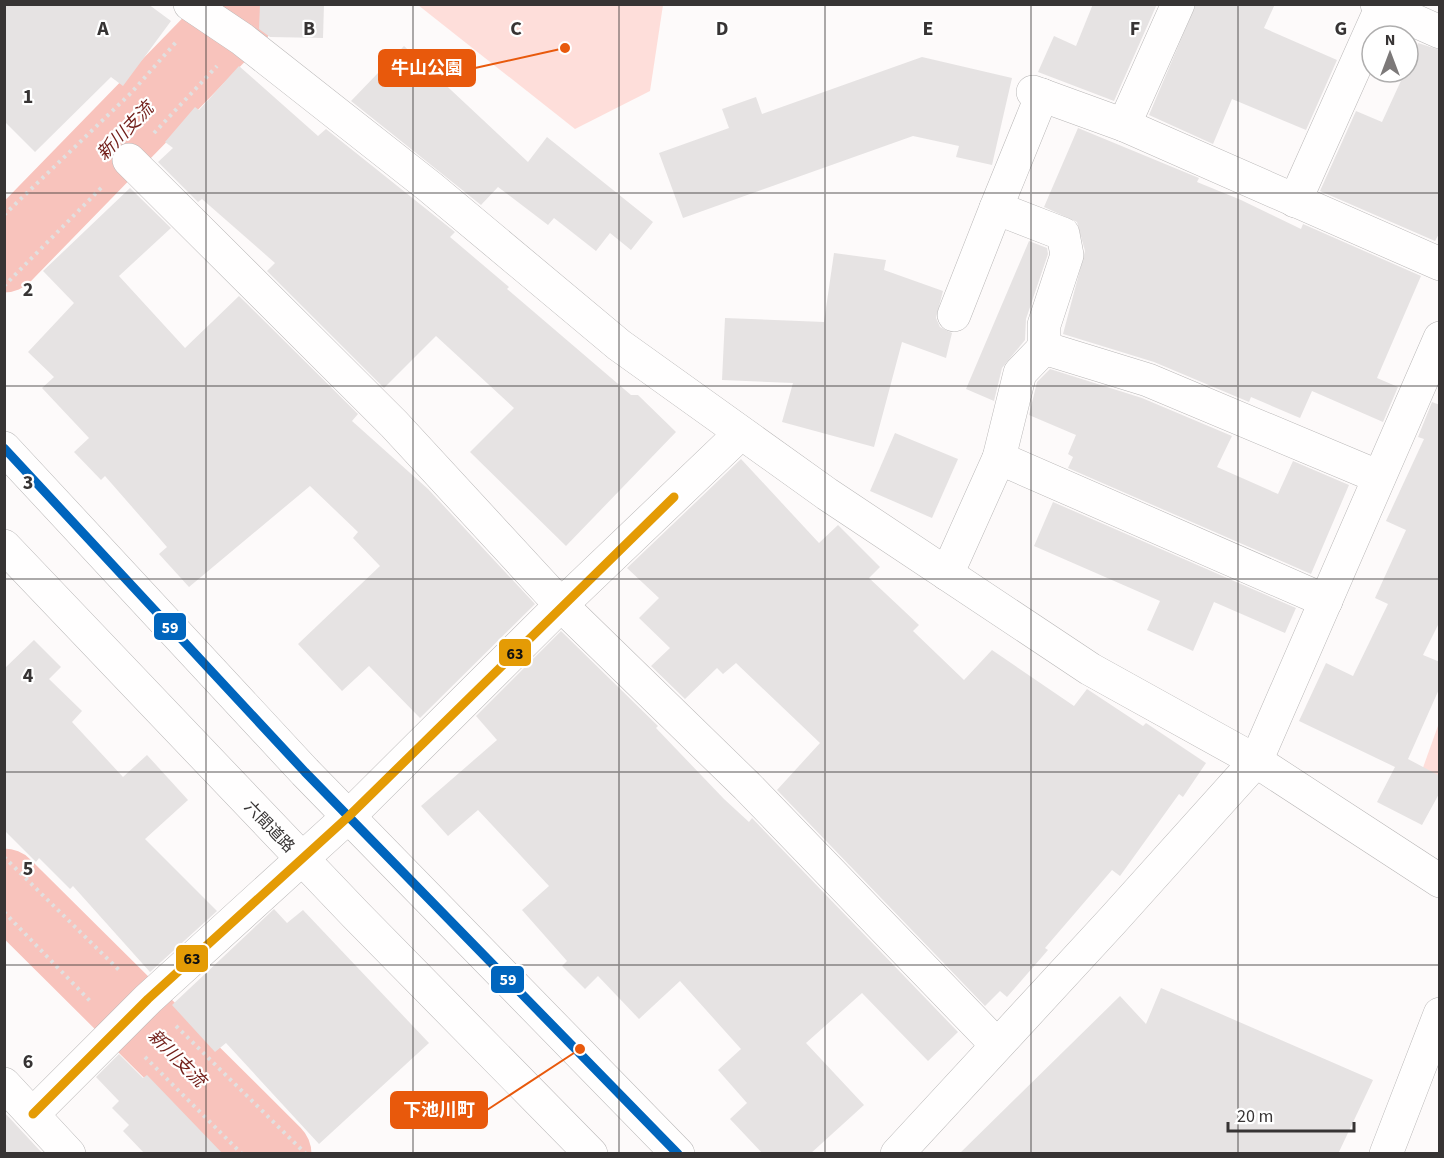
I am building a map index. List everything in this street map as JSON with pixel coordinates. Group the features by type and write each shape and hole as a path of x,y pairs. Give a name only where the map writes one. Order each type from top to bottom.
{"street":[{"path":"1124,126 1178,4"},
{"path":"1295,201 1381,5 1440,32"},
{"path":"196,9 243,39 430,187 619,345 741,433 1090,669 1256,761 1440,881"},
{"path":"954,315 1037,94 1124,126 1440,264"},
{"path":"129,160 394,424 561,605 747,786 996,1044"},
{"path":"947,574 999,458 1020,373 1044,348 1044,325 1067,255 1063,234 996,208"},
{"path":"897,1154 1256,761 1440,338"},
{"path":"1044,348 1148,380 1379,477"},
{"path":"33,1114 148,999 349,816 561,605 741,433"},
{"path":"4,447 349,816 678,1154"},
{"path":"999,458 1326,601"},
{"name":"六間道路","path":"4,546 302,859 591,1154"},
{"path":"1386,1154 1440,1014"},
{"path":"4,1084 69,1154"}],"path":[{"path":"4,215 131,93 196,9"}],"shaded area":[{"path":"418,5 663,5 650,91 575,129"},
{"path":"1439,723 1439,787 1420,776"}],"building":[{"path":"4,4 148,4 171,21 123,86 111,77 35,152 4,121"},
{"path":"260,4 324,4 323,38 270,37 259,29"},
{"path":"1093,4 1157,4 1114,101 1038,72 1054,36 1076,46"},
{"path":"1196,4 1275,4 1264,28 1337,60 1306,130 1232,99 1213,144 1149,115"},
{"path":"1420,44 1440,50 1440,232 1435,241 1320,191 1356,111 1382,122 1399,84 1420,84"},
{"path":"404,46 528,162 547,137 653,222 631,250 610,233 596,251 554,218 548,225 498,187 481,205 351,101"},
{"path":"922,57 1012,78 992,165 956,157 959,146 913,136 683,218 659,153 729,128 722,109 756,97 762,114"},
{"path":"239,66 318,136 326,129 455,232 450,237 509,287 507,289 631,395 638,395 676,432 566,546 470,452 514,408 436,336 384,388 267,271 275,263 202,199 198,202 158,162 173,148 165,142 195,107 199,110"},
{"path":"1078,128 1199,178 1197,182 1301,229 1303,224 1421,276 1377,378 1398,387 1383,422 1312,391 1300,418 1251,397 1249,402 1154,362 1063,334 1085,251 1077,222 1044,207"},
{"path":"130,188 171,228 119,276 185,348 239,296 358,414 352,421 428,489 535,604 420,718 369,666 342,691 298,644 380,566 353,538 358,532 310,486 189,587 159,554 167,547 105,476 101,480 74,452 89,438 42,388 54,377 28,352 74,303 43,271"},
{"path":"1029,241 1047,248 1048,254 1026,319 1025,340 1002,368 994,401 966,389"},
{"path":"834,253 886,260 884,270 943,291 936,318 940,327 952,333 946,358 902,342 874,447 782,422 793,383 722,380 725,318 824,322"},
{"path":"1050,369 1142,398 1232,436 1217,467 1278,494 1293,461 1349,485 1311,574 1068,468 1073,457 1068,454 1076,435 1029,415 1037,382"},
{"path":"1432,402 1440,405 1440,621 1423,655 1440,662 1440,687 1408,759 1440,776 1440,792 1422,825 1377,802 1395,767 1299,721 1326,663 1353,676 1388,604 1375,598 1406,530 1386,521 1424,439 1418,437"},
{"path":"895,433 958,459 932,518 870,491"},
{"path":"741,459 819,543 838,525 880,567 869,578 919,625 913,631 964,680 992,650 1074,706 1087,689 1143,726 1146,723 1206,763 1183,797 1179,794 1120,876 1112,870 1045,948 1048,950 1007,997 1000,991 985,1006 777,790 820,743 736,663 723,674 717,668 685,699 651,666 670,648 639,618 659,598 627,568"},
{"path":"1053,502 1296,608 1285,633 1214,602 1193,651 1147,630 1160,601 1034,546"},
{"path":"561,631 658,726 656,728 724,799 749,822 752,818 958,1032 928,1061 862,993 806,1043 864,1105 810,1154 763,1154 730,1119 747,1103 718,1070 741,1049 680,981 639,1019 598,976 585,989 562,966 567,961 522,910 549,886 478,810 448,836 421,806 497,740 476,716"},
{"path":"34,640 61,667 49,679 82,711 72,722 123,777 147,755 188,800 145,839 217,911 150,972 73,886 70,889 39,858 36,862 4,830 4,669"},
{"path":"274,909 287,923 303,910 429,1043 319,1144 226,1043 215,1052 172,1005"},
{"path":"1161,988 1373,1080 1338,1154 959,1154 1120,996 1146,1024"},
{"path":"119,1054 143,1078 147,1075 223,1154 145,1154 123,1131 129,1125 112,1108 119,1101 96,1077"},
{"path":"4,1112 43,1154 4,1154"}],"waterway":[{"name":"新川支流","path":"4,255 236,17 233,4"},
{"name":"新川支流","path":"4,886 274,1154"}],"transit line":[{"name":"59","path":"4,448 305,772 678,1154"},
{"name":"63","path":"33,1114 148,999 349,816 674,497"}],"place":[{"name":"牛山公園","path":"565,48"},
{"name":"下池川町","path":"580,1049"}]}
